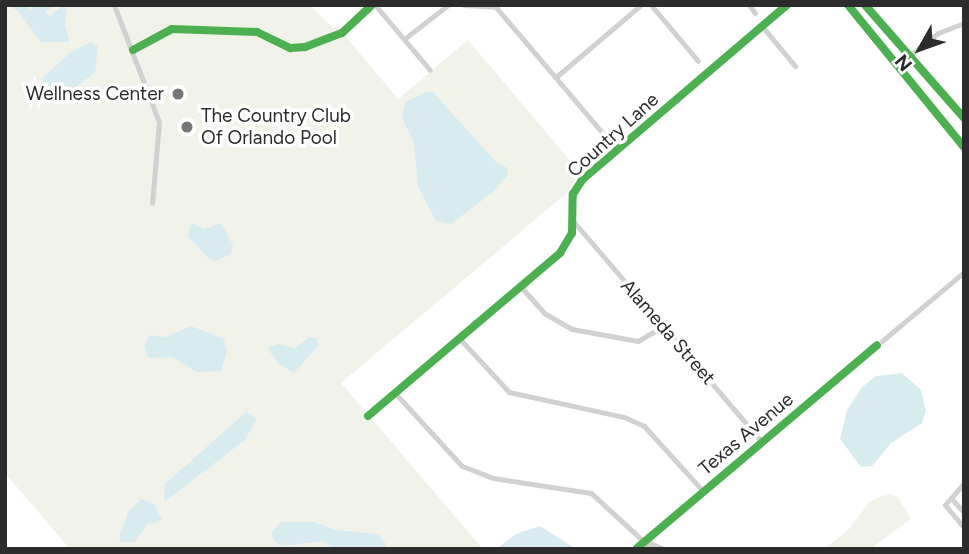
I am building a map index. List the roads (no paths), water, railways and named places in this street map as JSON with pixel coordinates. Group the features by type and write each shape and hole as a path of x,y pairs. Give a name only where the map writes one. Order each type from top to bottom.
{"main road":[{"path":"133,50 172,29 257,32 290,48 305,47 342,33 373,5"},
{"name":"Country Lane","path":"368,416 560,253 574,222 572,202 577,186 787,5"},
{"path":"848,5 964,147"},
{"path":"865,5 964,118"},
{"name":"Texas Avenue","path":"641,545 879,343"}],"street":[{"path":"114,5 159,122 152,203"},
{"path":"373,5 430,70"},
{"path":"404,39 448,5"},
{"path":"464,5 496,6 617,150"},
{"path":"556,76 640,5"},
{"path":"651,5 698,61"},
{"path":"749,5 755,13"},
{"path":"910,56 938,33 964,23"},
{"path":"762,26 795,66"},
{"path":"950,131 964,118"},
{"name":"Alameda Street","path":"574,222 762,442"},
{"name":"Texas Avenue","path":"879,343 964,272"},
{"path":"520,286 544,313 572,329 638,341 663,327"},
{"path":"459,338 509,392 624,417 644,426 703,491"},
{"path":"395,393 462,466 493,478 591,493 641,545 652,549"},
{"path":"964,484 945,505 964,528"},
{"path":"952,499 964,513"},
{"path":"641,545 664,549"}],"place":[{"name":"Wellness Center","path":"178,94"},
{"name":"The Country Club Of Orlando Pool","path":"187,127"}]}
